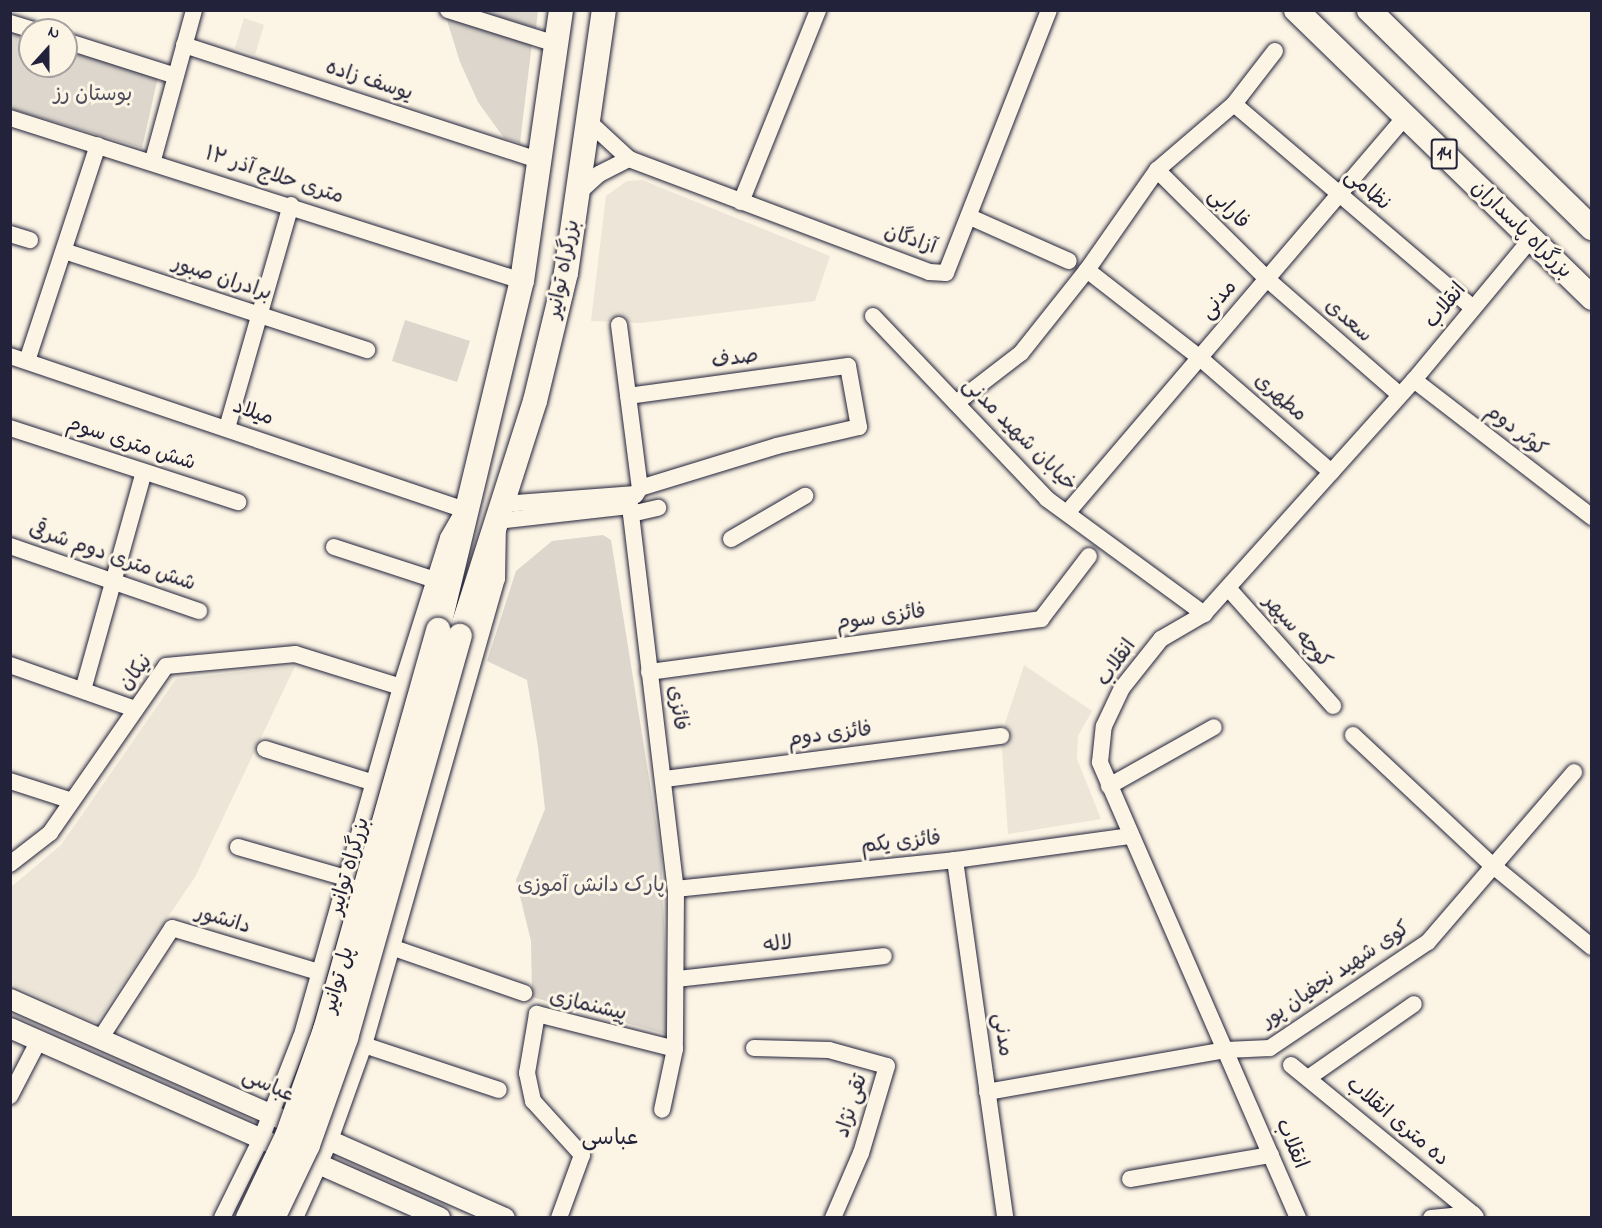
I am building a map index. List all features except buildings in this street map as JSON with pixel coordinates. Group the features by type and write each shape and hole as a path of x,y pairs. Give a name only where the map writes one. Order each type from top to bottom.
{"highway":[{"name":"بزرگراه توانیر","path":"449,633 464,510 522,281 561,10"},
{"name":"بزرگراه توانیر","path":"449,633 501,512 535,401 558,306 604,10"},
{"name":"بزرگراه پاسداران","path":"1296,10 1592,298"},
{"name":"14","path":"1368,10 1592,228"},
{"name":"پل توانیر","path":"232,1215 287,1136 325,1030 449,633"},
{"name":"پل توانیر","path":"273,1218 308,1145 346,1038 449,633"}],"main road":[{"name":"عباسى","path":"10,999 505,1218"},
{"path":"10,1028 440,1218"}],"street":[{"path":"153,160 194,10"},
{"path":"448,10 556,44"},
{"path":"741,202 818,10"},
{"name":"آزادگان","path":"588,121 629,159 929,272 946,273 970,217 1049,10"},
{"path":"78,45 176,76"},
{"name":"یوسف زاده","path":"184,45 541,161"},
{"path":"956,403 1022,352 1087,270 1157,170 1234,104 1275,51"},
{"name":"نظامی","path":"1234,104 1338,196 1473,308"},
{"name":"مدنی","path":"1067,513 1405,117"},
{"name":"۱۲ متری حلاج آذر","path":"10,118 153,160 522,281"},
{"path":"27,361 98,145"},
{"path":"577,194 599,174 629,159"},
{"name":"فارابی","path":"1157,170 1267,279"},
{"path":"227,428 291,206"},
{"path":"970,217 1069,261"},
{"path":"10,234 30,240"},
{"name":"انقلاب","path":"1298,1218 1109,786 1100,762 1103,735 1122,688 1161,639 1204,614 1414,380 1531,239"},
{"name":"برادران صبور","path":"64,251 367,350"},
{"name":"مطهری","path":"1087,270 1200,358 1331,472"},
{"name":"سعدی","path":"1267,279 1400,396"},
{"name":"خیابان شهید مدنی","path":"873,316 1047,499 1204,614"},
{"name":"فائزی","path":"619,326 628,396 634,501 650,672 665,779 676,889 675,1049 662,1110"},
{"name":"میلاد","path":"10,356 464,510"},
{"name":"صدف","path":"628,396 848,366 859,427 777,446 634,501"},
{"name":"کوثر دوم","path":"1414,380 1592,517"},
{"name":"شش متری سوم","path":"10,428 238,502"},
{"path":"83,690 144,471"},
{"path":"731,539 805,496"},
{"path":"501,512 634,501 658,508"},
{"name":"بزرگراه توانیر","path":"232,1215 301,1037 401,687 448,538 464,510"},
{"name":"بزرگراه توانیر","path":"295,1218 330,1140 361,1052 497,579 501,512"},
{"name":"شش متری دوم شرقی","path":"10,546 200,611"},
{"path":"334,547 435,580"},
{"name":"فائزی سوم","path":"650,672 1041,619 1089,556"},
{"name":"کوچه سپهر","path":"1228,588 1333,706"},
{"name":"نیکان","path":"10,864 50,833 166,666 295,654 401,687"},
{"path":"10,664 135,709"},
{"path":"1109,786 1214,727"},
{"path":"1353,735 1492,865 1592,947"},
{"name":"فائزی دوم","path":"665,779 1001,736"},
{"path":"265,749 374,783"},
{"name":"کوی شهید نجفیان پور","path":"987,1092 1226,1050 1270,1048 1428,942 1574,772"},
{"path":"10,781 72,801"},
{"name":"فائزی یکم","path":"676,889 955,860 1130,836"},
{"path":"238,847 346,878"},
{"name":"مدنی","path":"955,860 1005,1218"},
{"name":"دانشور","path":"100,1039 172,928 319,972"},
{"path":"391,947 524,993"},
{"name":"لاله","path":"677,979 884,956"},
{"path":"1308,1078 1414,1004"},
{"name":"پیشنمازی","path":"559,1218 582,1155 533,1101 527,1073 537,1014 675,1049"},
{"path":"301,1037 309,1051 324,1061 342,1064 361,1052 499,1090"},
{"path":"10,1096 39,1040"},
{"name":"تقی نژاد","path":"754,1048 829,1050 887,1066 861,1153 833,1218"},
{"name":"ده متری انقلاب","path":"1291,1065 1475,1216"},
{"path":"1130,1179 1271,1155"},
{"path":"232,1215 243,1209 265,1218"},
{"path":"1431,1218 1475,1216"}],"shaded area":[{"path":"244,18 264,25 255,55 235,48"},
{"path":"642,180 830,256 815,301 641,323 591,321 606,196 627,181"},
{"path":"1024,665 1092,711 1078,736 1077,759 1101,819 1008,834 1001,736"},
{"path":"295,666 195,877 96,1023 11,984 11,887 61,845 176,679"}],"green space":[{"path":"478,11 538,11 536,28"},
{"path":"445,14 532,43 520,143 504,138 478,102 460,62"},
{"name":"بوستان رز","path":"10,31 18,33 18,78 78,78 78,52 158,77 142,148 11,109"},
{"path":"405,320 470,341 457,382 392,361"},
{"name":"پارک دانش آموزی","path":"603,535 611,540 661,853 669,1035 532,997 531,941 516,880 545,809 538,747 527,680 487,661 516,571 552,541"}],"district":[{"name":"عباسی","path":"610,1140"}]}
